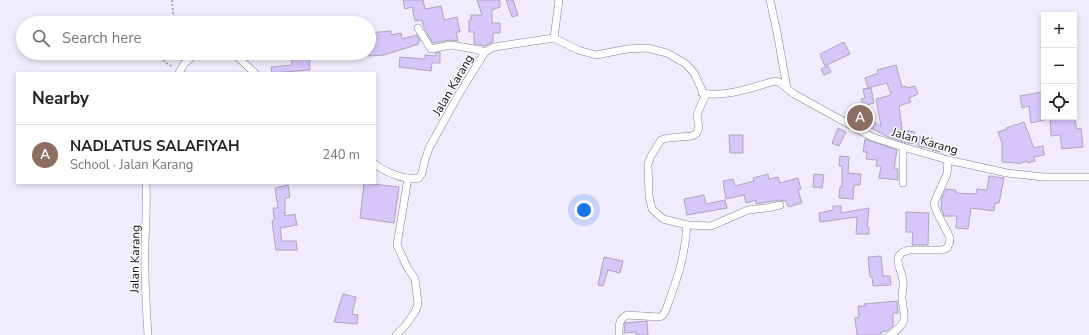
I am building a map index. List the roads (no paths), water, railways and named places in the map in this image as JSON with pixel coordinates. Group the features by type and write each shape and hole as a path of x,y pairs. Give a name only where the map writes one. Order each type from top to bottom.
{"street":[{"path":"559,0 554,38 578,50 596,55 627,49 647,48 667,53 692,69 702,93 706,94 698,112 698,127 696,133 692,136 684,138 668,138 661,140 651,156 648,164 649,196 652,209 663,219 687,225 711,226 748,210 780,205"},
{"path":"770,0 787,88"},
{"path":"418,28 431,49 451,45 468,47 485,52"},
{"name":"Jalan Karang","path":"408,178 417,179 421,176 429,148 459,94 485,52 494,47 554,38"},
{"path":"179,72 188,60"},
{"path":"241,60 254,72"},
{"name":"Jalan Karang","path":"706,94 742,90 775,81 779,82 794,94 872,137 903,147 948,160 1006,173 1043,177 1089,177"},
{"path":"903,147 903,183"},
{"path":"890,335 900,327 904,320 902,296 903,282 898,264 900,254 909,250 942,250 947,248 949,244 950,239 938,217 934,203 947,174 948,160"},
{"path":"376,165 380,168 408,178 397,245 415,279 418,304 415,312 405,326 396,335"},
{"name":"Jalan Karang","path":"146,184 147,206 145,242 148,335"},
{"path":"619,335 619,322 627,315 659,317 665,312 675,287 683,259 687,225"}],"place":[{"name":"NADLATUS SALAFIYAH","path":"860,118"}]}
